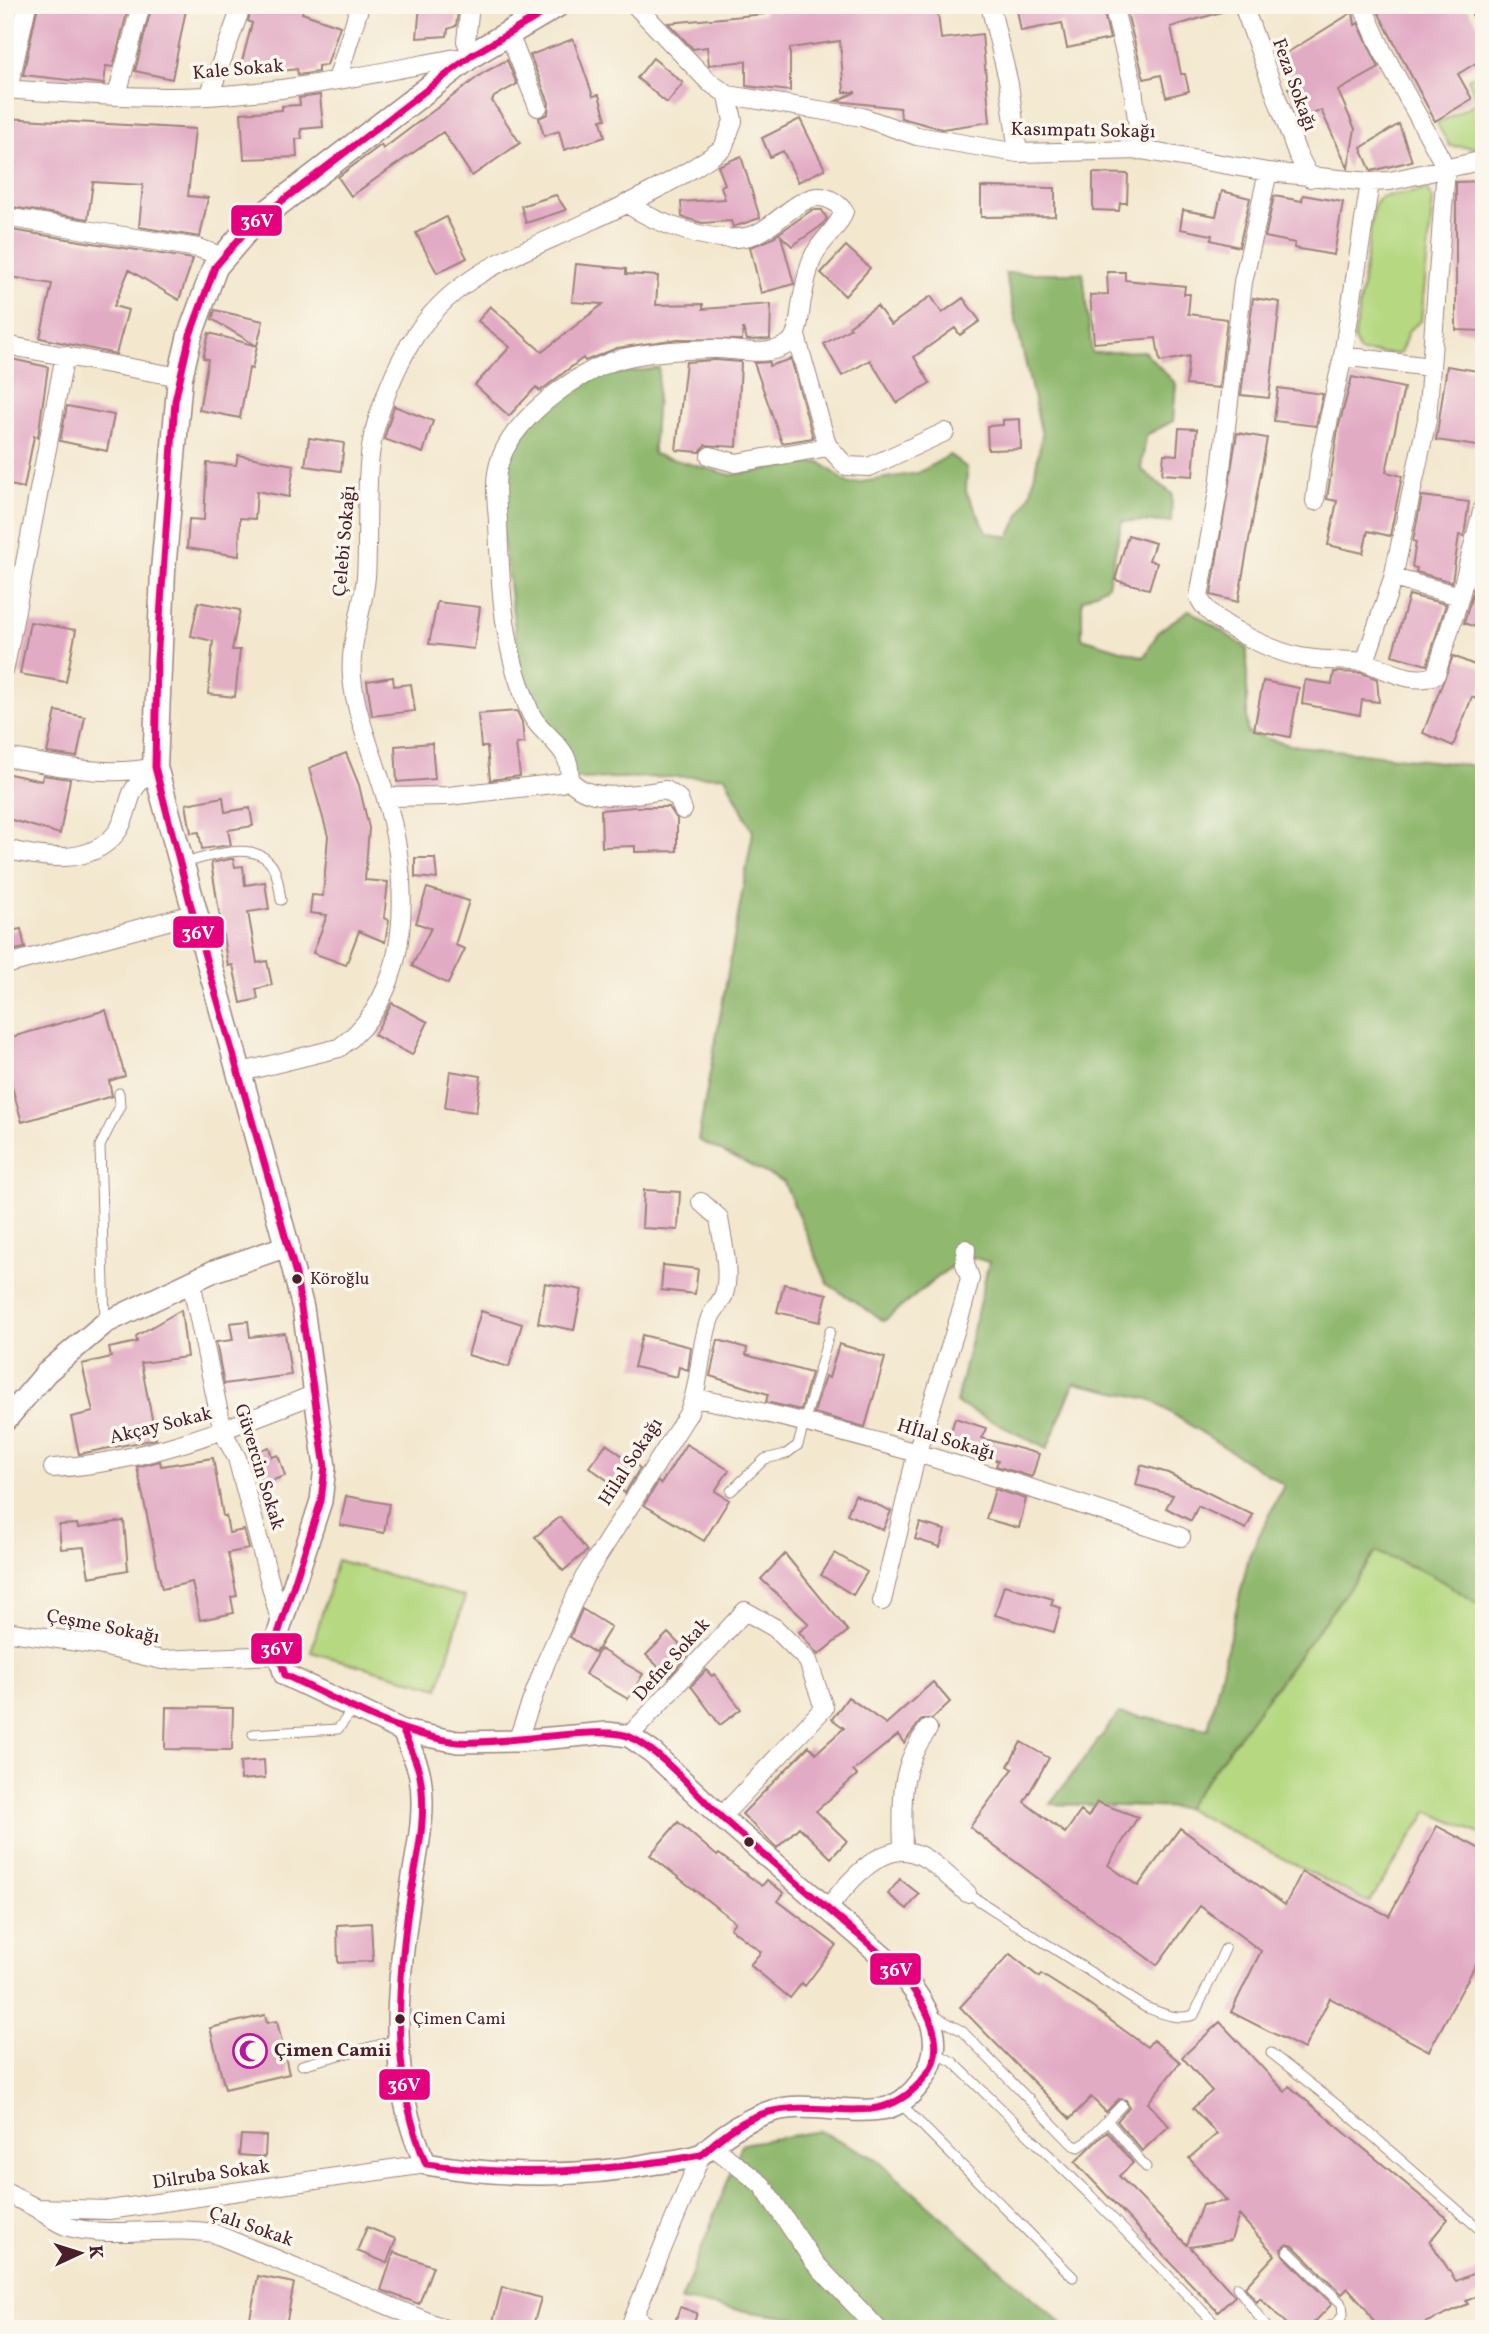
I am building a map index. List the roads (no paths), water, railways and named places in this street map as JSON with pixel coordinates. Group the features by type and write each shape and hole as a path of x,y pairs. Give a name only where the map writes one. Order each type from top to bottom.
{"main road":[{"path":"288,1245 193,914 155,767 163,571 180,377 190,335 215,267 252,224 472,55 557,5"}],"street":[{"path":"7,90 27,5"},
{"path":"117,96 141,5"},
{"path":"209,96 242,5"},
{"path":"337,80 360,5"},
{"path":"470,5 466,41 472,55"},
{"name":"Kasımpatı Sokağı","path":"635,5 709,82 728,95 862,117 917,136 1018,153 1141,150 1310,178 1370,182 1390,181 1484,160"},
{"path":"990,5 1009,84 1018,153"},
{"path":"1113,5 1132,81 1141,150"},
{"name":"Feza Sokağı","path":"1243,5 1297,153 1310,178"},
{"path":"1362,5 1382,50 1446,168 1427,420 1393,578 1365,662"},
{"path":"509,34 538,107"},
{"name":"Kale Sokak","path":"7,90 117,96 209,96 337,80 472,55"},
{"name":"Çelebi Sokağı","path":"238,1073 340,1048 353,1038 383,996 391,974 402,911 402,872 386,797 359,715 352,654 366,580 374,434 390,388 410,344 433,314 478,273 626,203 723,148 733,121 728,95"},
{"path":"1268,172 1243,282 1219,486 1199,597 1202,606 1238,632 1298,656 1365,662 1418,679 1429,678 1436,674 1484,504"},
{"path":"1315,501 1321,455 1343,356 1370,182"},
{"path":"626,203 649,219 674,229 734,238 752,236 770,226 789,208 806,200 823,199 837,203 844,211 841,222 815,251 802,297 796,336 828,447 846,467 869,467 944,432"},
{"path":"5,217 198,248 224,257"},
{"path":"683,810 678,798 666,790 625,795 597,794 575,786 569,779 568,760 554,737 535,721 513,664 499,547 497,471 502,452 512,433 539,407 604,365 622,358 716,349 764,352 788,344 796,336"},
{"path":"5,345 180,377"},
{"path":"5,667 65,355"},
{"path":"1343,356 1430,367"},
{"path":"710,456 736,463 828,447"},
{"path":"1393,578 1460,596"},
{"path":"5,757 103,773 127,773 155,767"},
{"path":"5,849 40,858 62,859 102,846 117,831 134,789 155,767"},
{"path":"386,797 461,795 561,783 569,779"},
{"path":"5,965 193,914"},
{"name":"Hilal Sokağı","path":"517,1741 546,1662 584,1578 688,1415 695,1398 699,1361 710,1316 724,1294 725,1271 719,1218 701,1202"},
{"path":"5,1421 47,1372 105,1323 191,1281 288,1245 303,1308 325,1467 321,1501 275,1643 276,1655 285,1675 403,1731 457,1742 517,1741 607,1733 629,1736 653,1753 722,1817 895,1967 914,1987 926,2011 936,2053 930,2069 900,2103 885,2108 800,2108 767,2112 706,2150 622,2170 575,2174 455,2169 426,2164 414,2140 405,2108 397,2040 401,1960 423,1810 420,1774 403,1731"},
{"path":"882,1601 917,1452 970,1278 965,1264 966,1249"},
{"name":"Güvercin Sokak","path":"191,1281 223,1432 237,1458 281,1624"},
{"name":"Akçay Sokak","path":"52,1468 85,1466 223,1432 315,1394"},
{"name":"Hİlal Sokağı","path":"695,1398 805,1421 917,1452 1181,1537"},
{"name":"Defne Sokak","path":"629,1736 745,1611 775,1628 808,1661 824,1708 722,1817"},
{"name":"Çeşme Sokağı","path":"5,1631 98,1645 162,1660 276,1655"},
{"path":"902,1850 904,1774 914,1748 928,1730"},
{"path":"827,1909 846,1886 868,1867 902,1850 917,1854 967,1892"},
{"path":"651,2329 632,2323 706,2150"},
{"path":"706,2150 762,2185 814,2262 878,2329"},
{"name":"Dilruba Sokak","path":"5,2192 36,2208 109,2210 426,2164"},
{"name":"Çalı Sokak","path":"36,2208 66,2227 94,2231 188,2228 213,2233 444,2329"}],"lane":[{"path":"180,864 215,855 249,852 259,855 270,862 281,900"},
{"path":"105,1323 100,1146 120,1106 119,1093"},
{"path":"731,1491 765,1459 786,1454 798,1445 830,1331"},
{"path":"253,1734 338,1729 353,1709"},
{"path":"967,1892 1145,2007 1164,2014 1185,2018 1194,2015 1225,1949"},
{"path":"926,2011 962,2031 1073,2145 1079,2147 1122,2105"},
{"path":"302,2065 397,2040"},
{"path":"936,2053 953,2062 1067,2173 1220,2329"},
{"path":"1271,2053 1340,2108 1484,2233"},
{"path":"900,2103 1073,2277"},
{"path":"1107,2120 1146,2167"},
{"path":"1289,2251 1342,2304 1343,2314 1339,2321 1324,2329"},
{"path":"1237,2287 1264,2328"}],"place":[{"name":"Köroğlu","path":"297,1279"},
{"name":"Çimen Cami","path":"400,2019"},
{"name":"Çimen Camii","path":"250,2051"}]}
